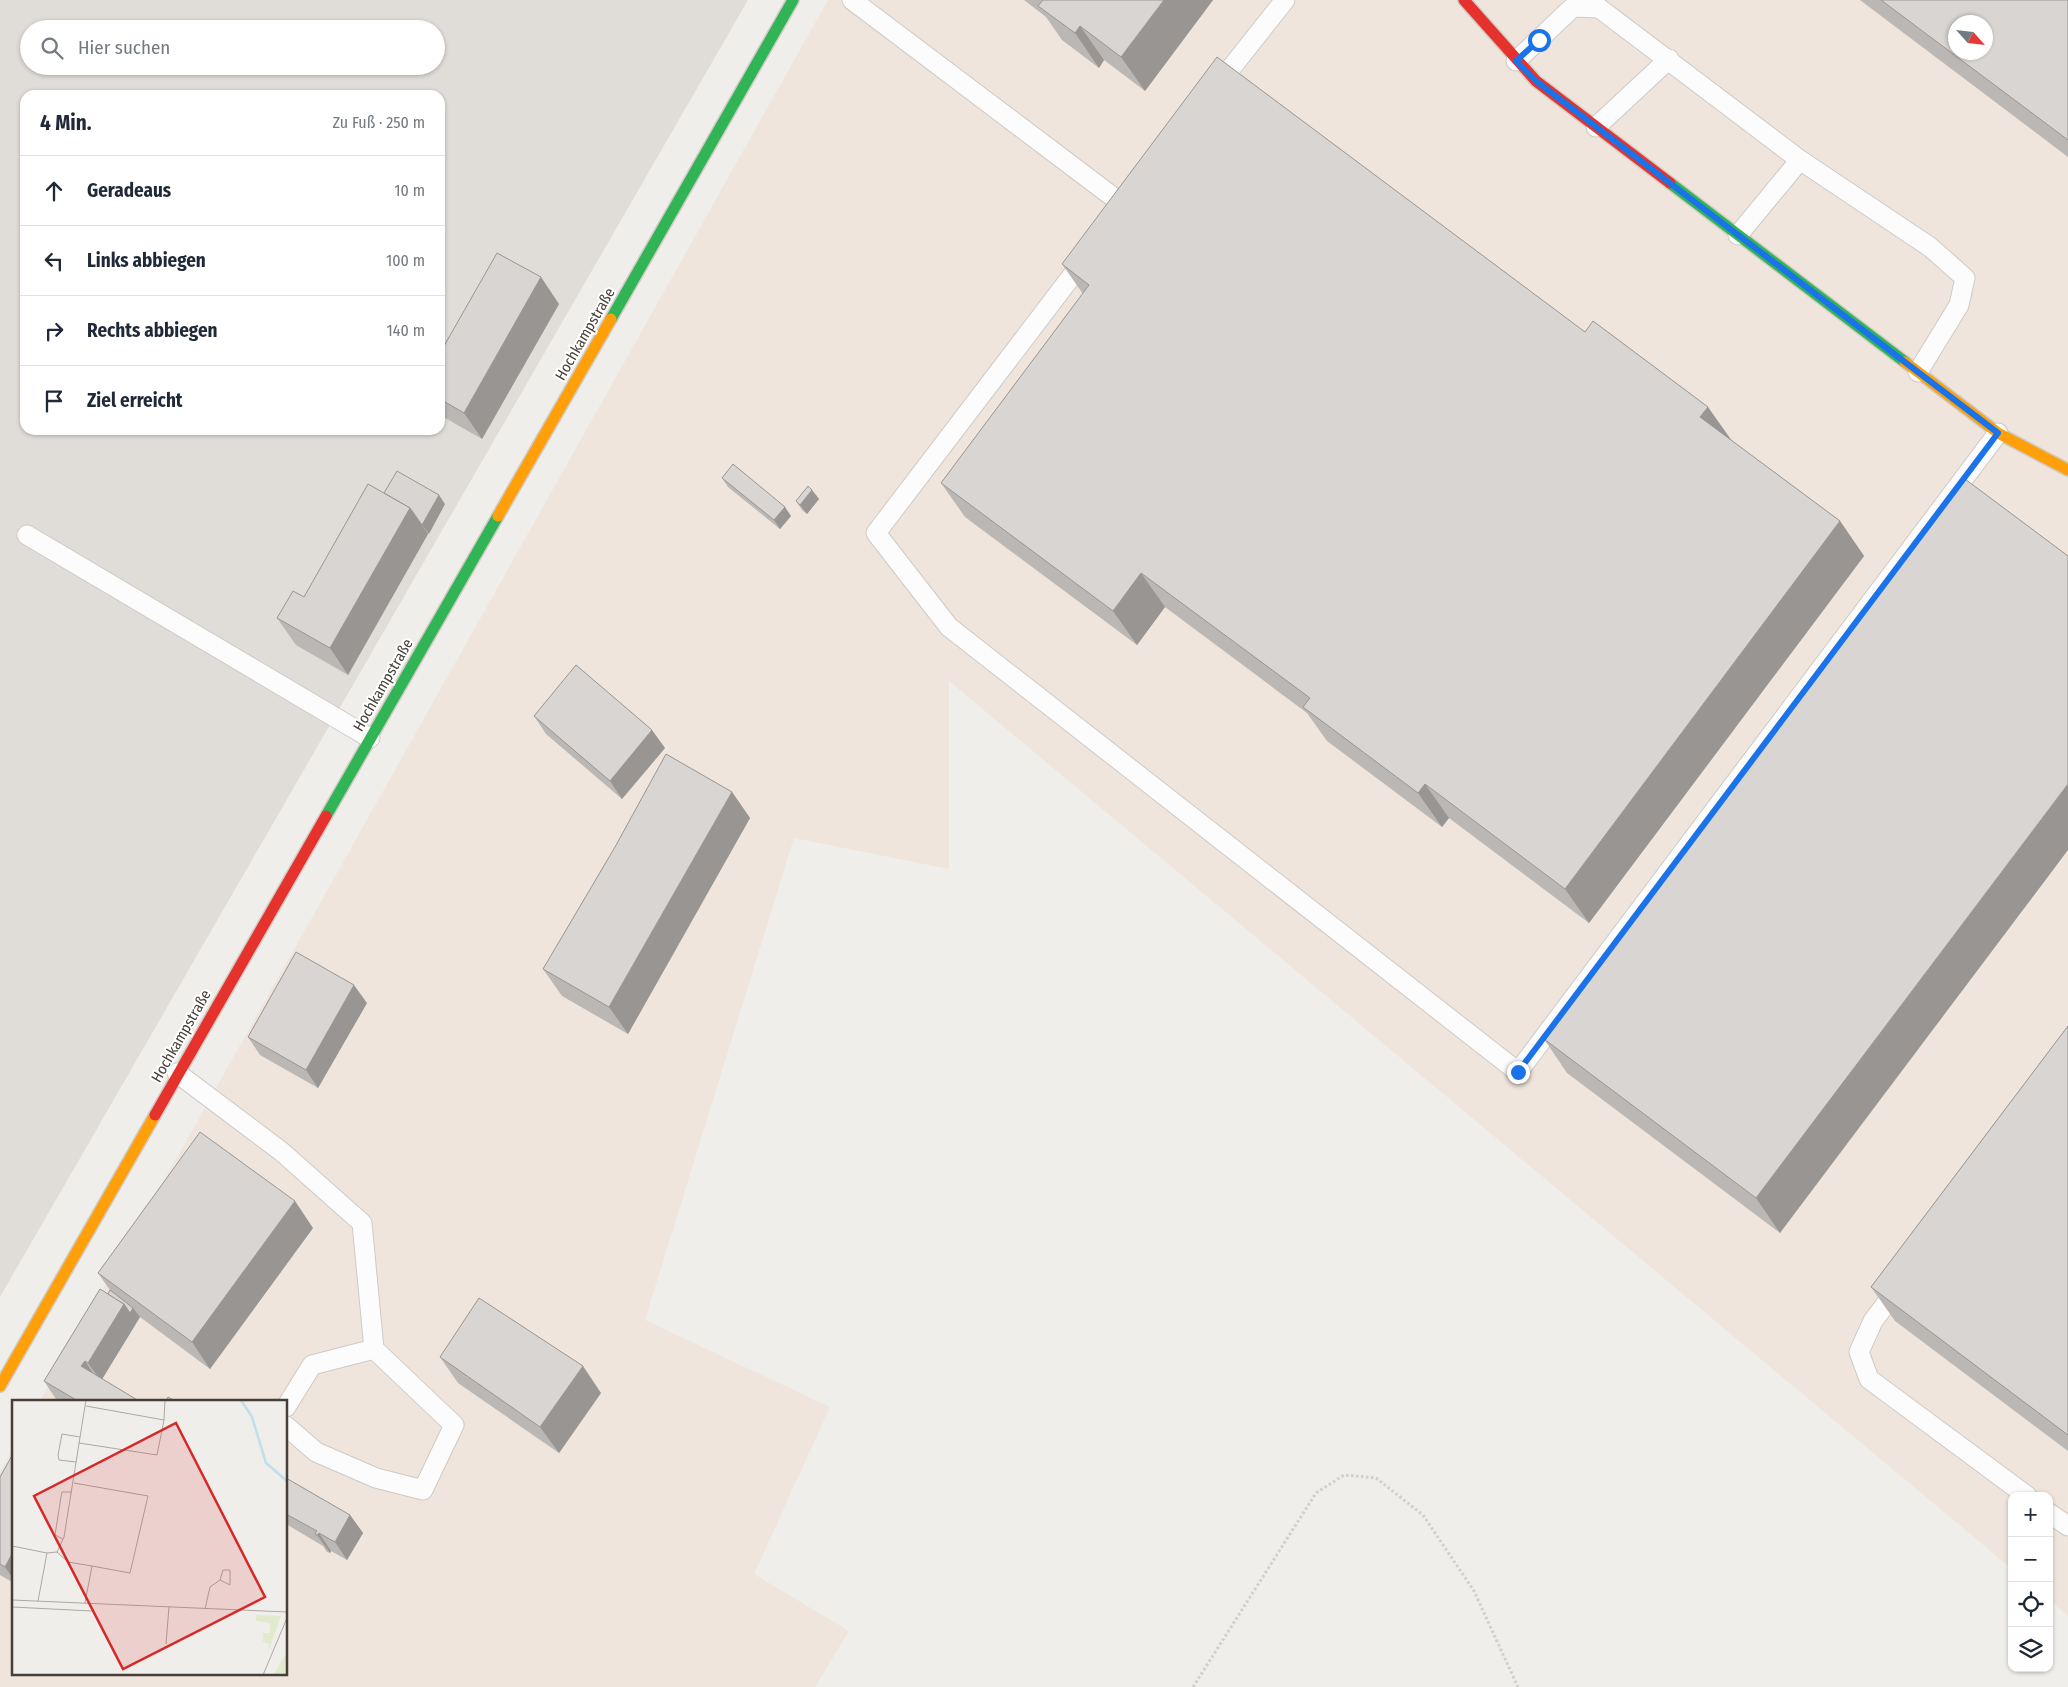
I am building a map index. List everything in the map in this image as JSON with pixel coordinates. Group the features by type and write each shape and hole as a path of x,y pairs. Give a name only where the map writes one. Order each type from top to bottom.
{"street":[{"name":"Hochkampstraße","path":"0,1386 177,1073 793,0"},
{"path":"1464,0 1516,61 1536,81 1998,433 2068,470"}],"lane":[{"path":"852,0 1125,206"},
{"path":"1203,105 1285,0"},
{"path":"1516,61 1573,6 1599,8 1669,59 1800,160 1930,247 1965,278 1959,305 1918,372"},
{"path":"1596,127 1669,59"},
{"path":"1738,235 1800,160"},
{"path":"1113,222 1143,183"},
{"path":"1095,245 876,533 949,627 1518,1072 1998,433"},
{"path":"27,535 370,738"},
{"path":"177,1073 282,1152 362,1223 374,1349 454,1425 423,1490 376,1478 316,1452 288,1428"},
{"path":"1909,1273 1874,1321 1859,1352 1869,1379 2021,1492"},
{"path":"288,1405 312,1365 374,1349"},
{"path":"2053,1515 2068,1526"}],"path":[{"path":"1193,1687 1316,1493 1344,1475 1376,1478 1423,1515 1474,1591 1518,1687"}],"shaded area":[{"path":"0,0 748,0 0,1297"},
{"path":"828,0 2068,0 2068,1616 2053,1603 2053,1492 2008,1492 2008,1566 949,681 949,869 794,838 645,1320 830,1407 754,1574 849,1631 815,1687 0,1687 0,1472 12,1451 12,1674 288,1674 288,1400 41,1400"}],"building":[{"path":"1043,0 1164,0 1121,57 1080,26 1075,33 1038,6"},
{"path":"1881,0 2068,0 2068,140 1961,60 1993,60 1993,15 1948,15 1948,50"},
{"path":"1217,57 1585,332 1593,321 1708,407 1700,417 1840,521 1565,889 1425,784 1418,793 1303,707 1310,698 1141,573 1113,611 941,483 1089,285 1062,264"},
{"path":"497,253 541,277 464,413 445,402 445,344"},
{"path":"733,464 785,507 774,520 722,478"},
{"path":"397,471 439,495 422,525 410,508 384,493"},
{"path":"1965,479 2068,556 2068,784 1756,1198 1544,1039"},
{"path":"368,484 410,508 330,648 277,618 293,591 304,597"},
{"path":"808,486 812,490 800,505 796,501"},
{"path":"576,665 652,730 610,781 534,716"},
{"path":"666,754 732,792 609,1007 543,969 615,847"},
{"path":"296,952 354,985 306,1070 248,1037"},
{"path":"2068,1026 2068,1435 1871,1287"},
{"path":"200,1132 295,1201 192,1342 98,1273"},
{"path":"100,1289 124,1304 88,1363 85,1361 81,1366 137,1400 76,1400 44,1381"},
{"path":"110,1290 133,1308 130,1313 124,1304 108,1294"},
{"path":"479,1298 583,1366 540,1427 440,1357"},
{"path":"12,1456 12,1554 5,1567 0,1564 0,1477"},
{"path":"288,1479 350,1515 335,1542 319,1533 315,1534 317,1531 288,1515"}],"traffic: fast":[{"path":"611,319 793,0"},
{"path":"1670,183 1905,362"},
{"path":"326,816 498,516"}],"traffic: slow":[{"path":"498,516 611,319"},
{"path":"1905,362 1998,433 2068,470"},
{"path":"0,1386 155,1115"}],"traffic: jam":[{"path":"1464,0 1536,81 1670,183"},
{"path":"155,1115 326,816"}],"route":[{"path":"1518,1072 1998,433 1536,81 1516,61 1539,40"}]}
